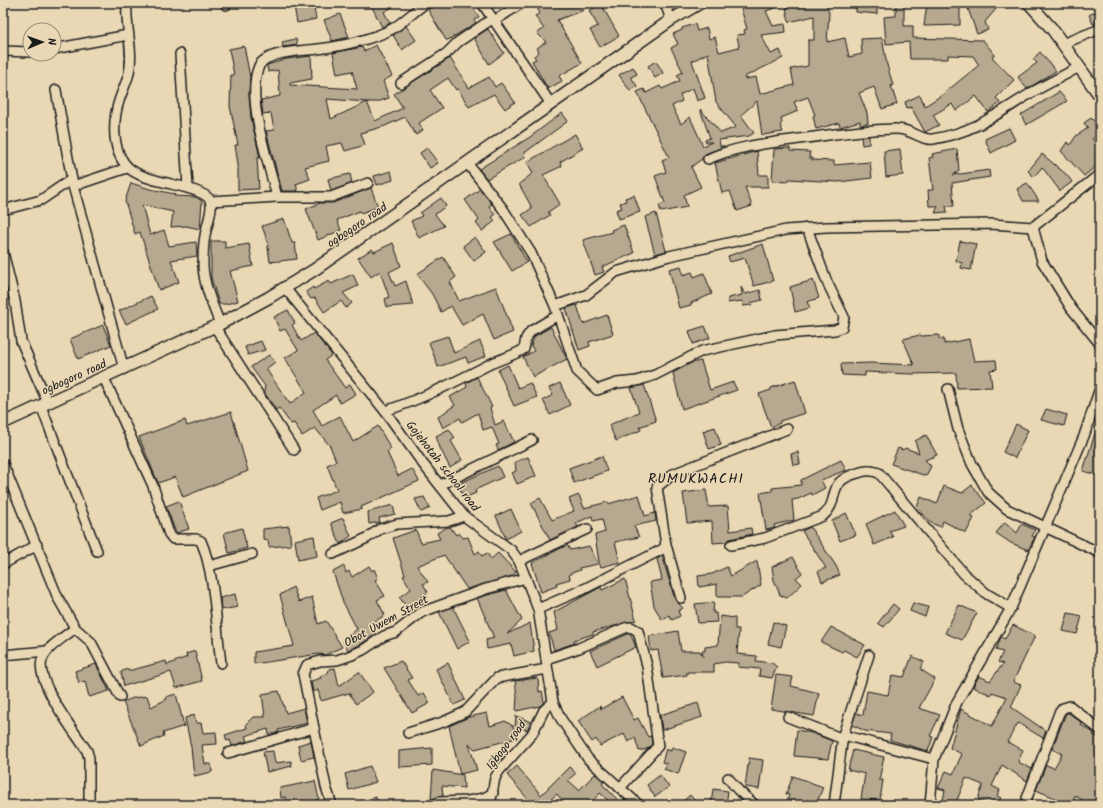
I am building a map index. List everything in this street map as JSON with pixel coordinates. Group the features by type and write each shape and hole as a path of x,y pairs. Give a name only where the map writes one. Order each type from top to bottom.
{"street":[{"path":"127,3 130,62 129,73 118,102 114,124 116,148 120,159 127,168 144,177 188,188 210,200 277,197 330,197 368,183"},
{"path":"277,197 257,118 255,88 259,65 266,58 277,54 335,47 380,34 392,29 426,3"},
{"path":"482,3 551,104"},
{"path":"401,83 447,53 458,42 522,3"},
{"path":"665,3 671,20"},
{"name":"ogbogoro road","path":"3,423 124,369 217,325 285,288 321,266 671,20 700,3"},
{"path":"1029,3 1062,44 1100,96"},
{"path":"1062,44 1100,29"},
{"path":"62,47 128,35"},
{"path":"3,51 22,52"},
{"path":"180,54 188,188"},
{"path":"708,159 723,152 753,146 860,130 907,130 923,139 931,139 964,132 996,116 1079,67"},
{"path":"56,90 73,182 124,369"},
{"path":"467,163 503,209 531,253 555,306 577,371 596,390 617,383 637,381 655,375 702,351 775,336 835,330 842,327 844,317 827,282 807,228"},
{"path":"3,210 41,200 73,182 127,168"},
{"path":"555,306 586,295 616,272 650,261 786,230 807,228 991,224 1033,227 1100,174"},
{"path":"210,200 203,267 217,325 294,450"},
{"path":"1033,227 1042,261 1071,308 1100,344"},
{"path":"3,252 15,301 21,341 45,404 96,552"},
{"name":"Gojehotah school road","path":"285,288 385,411 464,516 511,550 519,560 538,609 553,702 561,719 588,759 620,788 633,803"},
{"path":"385,411 413,402 492,363 515,354 524,349 526,338 532,330 558,315"},
{"path":"104,378 153,486 169,534 173,539 196,539 202,541 209,566 221,663"},
{"path":"930,805 934,759 957,702 1011,608 1084,436 1100,388"},
{"path":"948,390 958,429 972,464 988,492 1007,509 1100,553"},
{"path":"681,598 666,545 657,492 660,484 673,474 787,429"},
{"path":"440,485 532,440"},
{"path":"3,464 58,598 75,628 91,642 120,697"},
{"path":"732,545 765,538 823,516 829,511 838,483 845,476 872,470 879,473 964,574 987,594 1011,608"},
{"path":"333,554 367,538 380,529 397,524 449,521 464,516"},
{"path":"519,560 586,529"},
{"path":"3,564 37,545"},
{"path":"538,609 584,590 663,549 666,545"},
{"path":"209,566 252,554"},
{"name":"Obot Uwem Street","path":"332,805 326,787 303,674 307,665 320,661 337,660 352,655 363,650 384,636 396,632 422,612 486,588 526,578"},
{"path":"75,628 48,651 42,660 41,669 49,694 87,751 89,758 88,805"},
{"path":"546,658 579,648 625,628 634,628 638,631 647,666 658,746 620,788"},
{"path":"3,655 48,651"},
{"path":"834,805 843,737 869,655"},
{"path":"408,733 443,722 465,712 497,678 547,669"},
{"name":"Igbogo road","path":"490,805 495,778 499,771 532,734 544,710 553,702"},
{"path":"1027,798 1059,714 1063,708 1070,706 1100,730"},
{"path":"788,717 843,737 934,759"},
{"path":"228,753 314,728"},
{"path":"728,778 738,790 755,805"},
{"path":"433,805 439,802 484,798 493,793"}],"building":[{"path":"313,3 316,19 297,23 294,6"},
{"path":"370,3 399,3 384,12 390,23 382,27"},
{"path":"439,3 470,3 479,17 474,20 476,23 446,40 428,10"},
{"path":"534,3 581,3 584,10 557,20 582,63 559,76 562,81 548,89 532,61 536,59 534,56 539,52 537,48 546,42 537,33 544,29 535,16 540,13"},
{"path":"746,3 787,4 766,11 773,26 785,24 786,32 761,35 771,54 780,50 783,58 744,77 745,79 756,77 760,94 794,85 791,69 808,66 808,40 814,40 814,16 789,22 786,8 798,5 797,3 826,3 829,13 827,42 845,38 849,57 862,54 861,39 882,38 887,65 893,85 891,86 897,104 882,109 874,87 859,93 867,113 868,123 860,125 860,121 840,127 839,123 816,129 813,116 815,115 808,97 794,102 798,111 781,118 782,123 780,125 783,132 762,135 757,101 741,115 754,133 749,136 719,140 720,146 725,146 705,154 702,159 691,167 701,187 684,195 687,207 661,212 659,205 665,203 655,176 666,172 662,160 669,157 637,92 644,89 646,93 660,86 662,89 680,81 677,75 683,72 671,48 678,44 673,34 682,30 682,28 695,24 697,31 707,28 709,39 715,37 719,52 739,47 737,35 745,34 744,30 747,29 740,5","holes":["708,53 716,102 736,127 721,133 700,109 710,138 705,140 706,142 712,142 703,146 690,117 681,124 672,106 682,101 680,95 693,88 697,101 705,98 692,61"]},
{"path":"856,3 877,3 877,14 856,12"},
{"path":"896,3 904,3 904,26 913,26 913,38 983,40 995,55 992,57 1014,80 996,98 1000,103 988,112 976,96 956,111 952,104 933,115 939,125 925,132 911,107 907,108 905,102 920,95 925,106 942,95 979,65 973,56 948,55 948,59 910,59 909,42 886,44 884,17 896,16"},
{"path":"927,3 960,3 960,25 924,26"},
{"path":"966,3 988,3 996,9 985,22 988,30 977,34"},
{"path":"601,4 619,36 600,47 590,30 598,26 589,11"},
{"path":"1100,9 1100,21 1093,24 1089,15"},
{"path":"340,14 349,37 332,41 324,20"},
{"path":"406,26 416,40 402,50 393,35"},
{"path":"488,29 504,53 489,64 474,38"},
{"path":"296,39 297,45 283,47 282,42"},
{"path":"376,45 392,76 383,81 389,98 377,102 367,102 375,121 403,108 394,94 450,58 469,88 489,77 495,87 501,83 515,102 505,109 494,94 469,107 458,89 456,90 448,78 430,90 442,108 419,123 423,130 416,135 405,117 385,126 361,133 365,145 345,151 342,143 326,146 329,161 305,167 310,179 296,184 298,191 282,191 266,131 274,130 271,113 263,114 261,100 280,96 278,70 268,72 267,65 287,59 311,56 312,79 290,83 290,85 357,89 352,71 337,74 333,53 362,47 364,51","holes":["327,99 367,102 331,119"]},
{"path":"244,46 250,77 249,95 251,118 260,158 257,158 259,189 238,190 238,164 235,145 238,145 230,106 231,75 234,75 229,49"},
{"path":"1040,52 1056,71 1027,89 1018,77 1037,63 1033,59"},
{"path":"656,61 663,73 655,78 648,66"},
{"path":"633,67 637,74 631,77 637,86 630,91 619,75"},
{"path":"1059,92 1067,101 1026,125 1021,115"},
{"path":"562,113 568,121 523,154 525,157 487,179 479,169 530,137"},
{"path":"1091,118 1100,127 1100,133 1092,139 1100,147 1100,168 1096,166 1084,176 1061,151 1067,142 1070,145 1076,136 1088,128 1084,123"},
{"path":"1009,128 1015,140 991,153 985,139"},
{"path":"575,134 583,148 560,162 562,166 543,175 560,204 548,212 550,215 531,227 522,215 532,208 519,184 533,173 527,162"},
{"path":"869,136 869,144 862,145 861,137"},
{"path":"427,148 438,163 430,168 420,153"},
{"path":"790,148 790,151 810,152 809,158 812,158 812,160 834,161 834,165 870,162 872,178 838,182 789,179 788,182 772,181 774,149"},
{"path":"900,149 903,175 886,177 884,151"},
{"path":"957,149 959,171 953,175 989,170 990,177 952,183 954,206 946,206 947,212 935,213 938,206 929,206 928,190 933,190 929,158 933,157 932,154"},
{"path":"757,151 759,175 768,175 768,187 745,187 752,206 737,211 730,191 722,193 715,163"},
{"path":"1042,154 1067,175 1072,182 1060,191 1042,167 1034,177 1028,171"},
{"path":"391,171 393,180 377,185 374,176"},
{"path":"350,174 352,183 331,191 328,179"},
{"path":"131,183 150,189 175,194 174,196 196,197 202,201 200,229 186,226 171,227 173,212 142,205 150,235 164,230 169,246 196,242 197,256 171,260 179,282 159,290 140,232 135,234 125,201"},
{"path":"1027,183 1039,201 1023,201 1017,189"},
{"path":"371,188 378,207 361,213 360,211 337,220 341,230 318,240 306,209 320,203 333,203"},
{"path":"480,189 492,204 489,206 495,215 492,217 495,221 482,231 476,223 479,220 465,200"},
{"path":"634,195 640,212 619,219 616,210 622,208 620,203 626,201 625,198"},
{"path":"441,198 446,206 435,214 444,226 419,238 411,221 422,216 420,213"},
{"path":"656,213 666,251 655,254 645,217"},
{"path":"284,219 292,243 295,243 297,259 270,262 267,240 262,226"},
{"path":"624,225 634,253 602,267 604,272 595,275 583,240 612,232 611,230"},
{"path":"511,234 527,262 512,271 494,242"},
{"path":"475,237 486,252 474,261 463,246"},
{"path":"211,241 225,241 225,248 249,244 253,266 230,271 238,301 219,304 211,278"},
{"path":"960,241 976,244 971,270 961,268 962,263 956,261"},
{"path":"393,243 401,266 389,272 395,286 406,281 413,305 387,307 385,299 389,297 380,271 371,277 358,258 372,249 374,252"},
{"path":"763,244 773,281 754,286 745,258 730,262 728,256"},
{"path":"443,257 456,277 450,282 459,301 496,287 513,332 494,340 483,314 462,325 451,306 441,312 432,294 417,274"},
{"path":"681,266 683,275 692,272 694,277 704,273 712,294 691,303 691,305 679,308 669,269"},
{"path":"353,274 358,286 343,293 352,303 346,308 341,301 324,312 315,298 311,299 306,292 313,287 314,289 329,281 331,284"},
{"path":"813,280 819,298 807,302 810,308 795,312 790,287"},
{"path":"741,287 745,294 760,290 762,300 750,303 752,305 743,306 742,301 728,303 728,298 742,295"},
{"path":"151,296 158,309 126,324 119,311"},
{"path":"577,305 583,324 607,315 613,334 589,342 590,346 579,350 566,308"},
{"path":"288,310 295,323 292,325 301,341 314,333 332,355 325,360 345,388 350,384 356,394 340,403 336,395 313,410 322,426 340,416 353,442 378,426 391,449 387,452 398,476 412,469 419,481 361,507 362,509 343,513 340,502 320,510 316,498 337,490 327,465 336,461 330,446 315,428 302,436 294,423 291,424 279,408 276,410 264,392 265,386 251,367 269,355 275,362 266,369 290,404 306,392 285,358 298,350 285,329 280,331 274,317"},
{"path":"103,325 111,345 78,359 70,339"},
{"path":"705,326 710,338 693,344 689,331"},
{"path":"551,327 567,359 533,377 523,357 534,351 531,345 535,336"},
{"path":"920,335 939,335 939,339 944,339 944,344 969,339 974,361 996,360 997,369 990,370 992,387 957,388 956,373 912,374 865,372 865,376 842,375 841,364 871,363 914,365 903,339"},
{"path":"448,336 454,353 480,341 486,356 468,363 466,357 438,367 429,342"},
{"path":"261,341 265,350 248,355 245,347"},
{"path":"701,361 710,390 733,382 737,390 682,409 673,373 691,363"},
{"path":"508,365 518,388 530,383 537,397 514,406 498,370"},
{"path":"477,377 492,407 490,408 495,425 504,421 514,442 498,450 496,445 499,444 492,427 483,430 478,413 462,422 460,418 443,428 438,417 455,405 450,397 467,387 466,383"},
{"path":"795,380 805,413 780,421 780,423 771,427 759,394 771,390 771,388"},
{"path":"560,383 570,405 550,415 543,400 553,395 549,388"},
{"path":"644,385 656,421 639,427 641,430 616,441 609,425 639,412 631,388"},
{"path":"1046,409 1067,415 1064,426 1041,420"},
{"path":"231,412 248,471 183,497 175,477 158,483 139,437 185,420 187,426"},
{"path":"1016,424 1028,430 1015,458 1003,452"},
{"path":"1098,424 1100,424 1100,476 1083,471"},
{"path":"715,427 721,445 709,449 703,431"},
{"path":"449,429 455,438 451,441 462,460 450,468 436,436"},
{"path":"926,435 937,455 925,460 931,466 926,476 891,464 898,448 903,450 905,448 919,453 915,441"},
{"path":"798,452 800,464 793,465 791,454"},
{"path":"602,456 607,471 574,483 569,468"},
{"path":"528,457 536,476 517,484 512,473 516,471 515,462"},
{"path":"841,460 846,470 821,480 825,488 812,495 811,493 792,500 794,520 774,525 775,528 766,530 760,493 772,491 772,488 801,485 801,480"},
{"path":"498,466 503,477 475,490 476,493 464,498 458,484"},
{"path":"972,485 986,503 970,516 974,518 966,533 943,521 941,527 931,523 917,507 921,497 937,504 944,486 962,493"},
{"path":"706,490 709,507 728,506 730,531 751,528 752,534 730,539 726,542 713,543 712,521 687,523 683,493"},
{"path":"579,495 584,508 608,502 608,504 639,495 645,516 655,513 656,521 634,526 639,537 615,542 620,562 601,567 599,563 595,535 605,532 602,519 593,521 592,516 576,523 578,527 550,540 531,503 540,498 552,520 574,511 569,499"},
{"path":"424,497 430,508 421,512 415,499"},
{"path":"179,501 189,529 176,533 166,506"},
{"path":"393,505 395,514 379,518 380,522 369,524 368,512"},
{"path":"511,509 521,531 506,539 496,516"},
{"path":"895,510 904,526 889,531 893,537 874,545 866,524"},
{"path":"846,513 856,535 840,541 832,521"},
{"path":"343,518 351,536 340,544 331,523"},
{"path":"1005,522 1017,533 1022,524 1035,530 1032,536 1035,537 1028,550 1011,543 996,533"},
{"path":"289,526 291,545 269,547 268,540 263,539 263,529"},
{"path":"447,527 450,527 456,535 459,533 463,538 468,537 475,554 479,551 482,556 487,553 491,559 498,553 516,572 512,576 467,589 444,555 417,566 428,582 423,584 428,592 418,600 421,606 411,613 399,597 411,589 403,576 405,575 393,538 416,530 421,543 440,539 437,533"},
{"path":"810,527 836,566 840,575 822,582 818,571 826,568 802,531"},
{"path":"242,528 247,548 229,553 224,533"},
{"path":"314,536 317,556 298,560 295,540"},
{"path":"567,545 570,550 589,546 598,564 579,568 580,570 569,574 570,579 556,583 557,586 541,592 532,563"},
{"path":"662,556 675,600 683,608 678,611 680,616 672,620 669,615 662,620 654,606 650,582 662,580 657,559"},
{"path":"793,557 802,573 796,578 802,584 787,598 780,595 774,580 772,567"},
{"path":"757,561 761,585 742,597 717,597 717,584 699,587 698,576 712,574 727,567 731,576"},
{"path":"344,566 346,573 349,571 352,577 369,566 372,571 374,569 378,578 375,580 385,596 377,600 385,615 374,622 376,624 372,627 376,634 360,645 348,650 343,641 357,629 343,602 333,572"},
{"path":"625,579 636,620 593,632 593,634 574,640 575,643 554,650 549,633 558,630 554,612 601,587 602,590"},
{"path":"293,587 299,602 312,597 318,624 326,621 342,647 325,655 319,654 254,664 254,652 294,646 280,595"},
{"path":"506,590 522,620 507,634 530,623 534,651 514,656 511,644 487,649 486,640 494,638 477,598"},
{"path":"235,594 238,607 221,610 220,598"},
{"path":"714,602 713,613 716,613 717,622 698,623 695,604"},
{"path":"913,603 928,607 925,617 910,611"},
{"path":"893,604 899,609 884,627 878,623"},
{"path":"959,605 977,613 962,640 945,633"},
{"path":"453,607 470,641 457,649 439,612"},
{"path":"1068,613 1082,616 1077,634 1063,631"},
{"path":"720,616 735,618 735,629 739,629 737,654 757,656 756,661 772,663 777,667 772,678 759,676 760,669 738,667 739,663 725,662 714,664 714,672 687,672 687,675 663,678 658,650 651,651 649,636 678,631 681,651 700,651 703,657 702,651 705,651 705,647 718,645"},
{"path":"773,622 786,626 781,647 768,644"},
{"path":"1013,625 1035,636 1013,682 1021,685 1011,707 1046,731 1043,738 1018,723 1007,742 1023,750 1018,762 1032,769 1027,781 1002,765 992,786 1000,790 997,796 1001,798 997,805 988,805 978,799 983,785 966,778 955,805 942,805 945,790 938,788 946,771 953,774 962,754 950,748 961,709 992,726 1007,697 992,692 991,695 973,687 979,676 990,681 1003,664 998,662 1003,652 996,650 1001,637 1005,639"},
{"path":"831,627 865,645 857,657 844,650 842,652 821,642"},
{"path":"630,633 636,647 597,666 590,651"},
{"path":"195,651 202,681 176,688 171,672 124,686 121,672 127,669 128,671 166,661 167,665 187,657 186,654"},
{"path":"912,656 924,662 920,669 935,679 919,708 940,715 930,736 933,737 928,751 890,740 891,734 865,731 852,725 856,713 863,715 867,691 888,695 892,675 904,677"},
{"path":"401,661 412,678 408,680 418,696 424,693 430,703 412,713 384,668"},
{"path":"448,663 465,700 454,705 436,669"},
{"path":"96,664 109,691 89,697 85,681 79,683 75,671"},
{"path":"335,668 339,686 359,672 373,692 356,704 349,693 321,701 318,690 313,692 311,681 321,678 320,676 328,673 329,669"},
{"path":"776,675 793,677 791,686 819,693 814,716 771,709"},
{"path":"538,678 539,692 542,691 544,702 540,706 516,711 517,696 515,681"},
{"path":"279,691 286,713 304,708 307,723 278,730 279,732 269,735 268,729 245,736 247,741 232,746 230,740 227,741 225,735 247,728 246,724 253,717 265,717 262,694"},
{"path":"176,694 184,726 163,733 164,736 141,746 123,702 133,698 147,696 151,707 167,699 166,697"},
{"path":"622,697 634,720 638,718 648,737 651,736 652,744 647,749 639,751 635,738 628,742 624,734 600,746 596,739 592,742 578,721 600,706 601,709"},
{"path":"698,703 702,717 662,730 660,715"},
{"path":"487,713 490,726 505,721 513,726 517,738 475,749 469,744 477,770 460,774 449,726 469,717"},
{"path":"1066,713 1069,713 1082,723 1081,725 1094,733 1093,735 1100,738 1100,805 1089,805 1075,795 1072,805 1060,805 1053,802 1055,798 1036,790 1046,765 1054,768 1062,754 1052,749"},
{"path":"194,715 196,723 201,723 203,733 216,732 217,744 202,745 205,764 211,764 212,772 194,776 191,747 185,718"},
{"path":"516,716 531,722 527,730 515,726"},
{"path":"797,730 812,733 832,741 828,759 794,756"},
{"path":"311,741 314,757 301,760 298,745"},
{"path":"672,747 686,752 678,774 664,769 667,764 662,762 666,749 671,751"},
{"path":"432,748 432,765 399,767 399,751"},
{"path":"853,750 884,757 879,780 883,780 880,800 861,799 865,774 848,770"},
{"path":"273,751 275,763 291,761 292,766 267,772 263,752"},
{"path":"499,751 505,755 495,766 489,761"},
{"path":"749,758 763,760 759,789 745,787"},
{"path":"370,766 376,782 349,790 345,774"},
{"path":"517,766 541,795 569,767 576,773 568,780 579,790 595,774 604,782 602,784 623,805 613,805 600,793 589,805 566,805 557,794 544,805 533,805 507,775"},
{"path":"433,770 463,775 464,788 442,786 443,796 431,799"},
{"path":"660,775 669,787 655,797 647,785"},
{"path":"793,776 823,787 816,805 786,805 789,795 786,794"},
{"path":"315,781 319,799 316,800 317,803 286,805 286,797 281,798 280,788"},
{"path":"713,789 728,791 726,805 711,805"},
{"path":"690,795 698,805 679,805"},
{"path":"376,797 378,805 356,805 356,803"}],"district":[{"name":"RUMUKWACHI","path":"696,478"}]}
